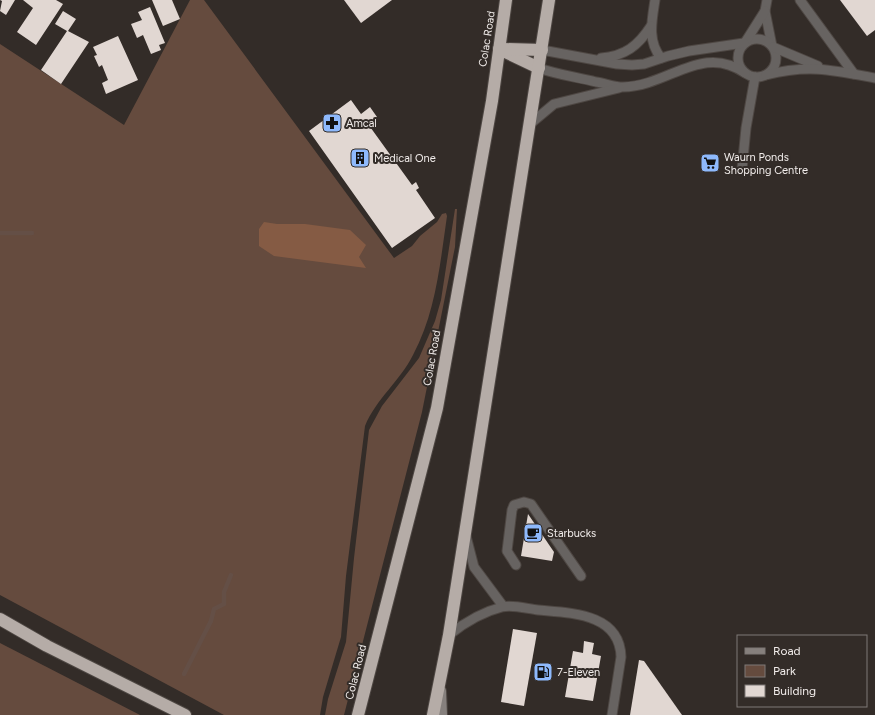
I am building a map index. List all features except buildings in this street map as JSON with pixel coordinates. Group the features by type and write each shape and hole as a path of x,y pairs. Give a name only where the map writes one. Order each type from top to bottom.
{"highway":[{"name":"Colac Road","path":"358,715 436,408 490,108 506,0"},
{"path":"433,715 449,636 542,50 548,0"},
{"path":"499,49 542,50"},
{"path":"499,49 539,68"},
{"path":"0,619 47,646 185,715"}],"main road":[{"path":"441,677 442,715"}],"lane":[{"path":"655,0 651,26 654,47 661,58"},
{"path":"745,73 740,68 737,57 739,49 765,10 767,0"},
{"path":"800,0 854,74"},
{"path":"765,10 772,46"},
{"path":"592,58 617,56 628,52 640,41 651,26"},
{"path":"542,50 592,58 617,64 632,65 644,64 661,58 760,38 767,41 776,53 775,64 772,70 759,76"},
{"path":"772,46 823,68 875,78"},
{"path":"530,124 554,104 622,87 663,79 694,65 708,62 729,64 745,73 759,76 795,69 823,68"},
{"path":"539,68 559,74 622,87"},
{"path":"742,168 746,128 759,76"},
{"path":"516,566 507,551 512,510 514,505 524,502 530,504 581,576"},
{"path":"465,532 474,567 503,606"},
{"path":"449,636 467,621 503,606 581,614 597,619 606,626 621,648 612,715"}],"green space":[{"path":"190,0 204,0 394,258 412,246 420,236 437,222 442,214 446,213 447,216 436,287 421,339 408,364 375,407 365,426 346,576 341,637 323,697 320,715 224,715 0,595 0,44 124,125"},
{"path":"455,209 457,209 455,247 422,412 344,715 325,715 328,699 346,642 369,430 382,406 419,358 435,321 441,300"},
{"path":"0,643 140,715 0,715"}],"shaded area":[{"path":"264,222 277,224 305,224 350,230 366,245 359,257 366,268 274,256 259,246 259,229"}],"waterway":[{"path":"0,233 32,233"},
{"path":"184,674 211,621 214,609 224,604 224,592 231,575"}],"place":[{"name":"Amcal","path":"332,123"},
{"name":"Medical One","path":"360,158"},
{"name":"Waurn Ponds Shopping Centre","path":"710,163"},
{"name":"Starbucks","path":"533,533"},
{"name":"7-Eleven","path":"543,672"}]}
